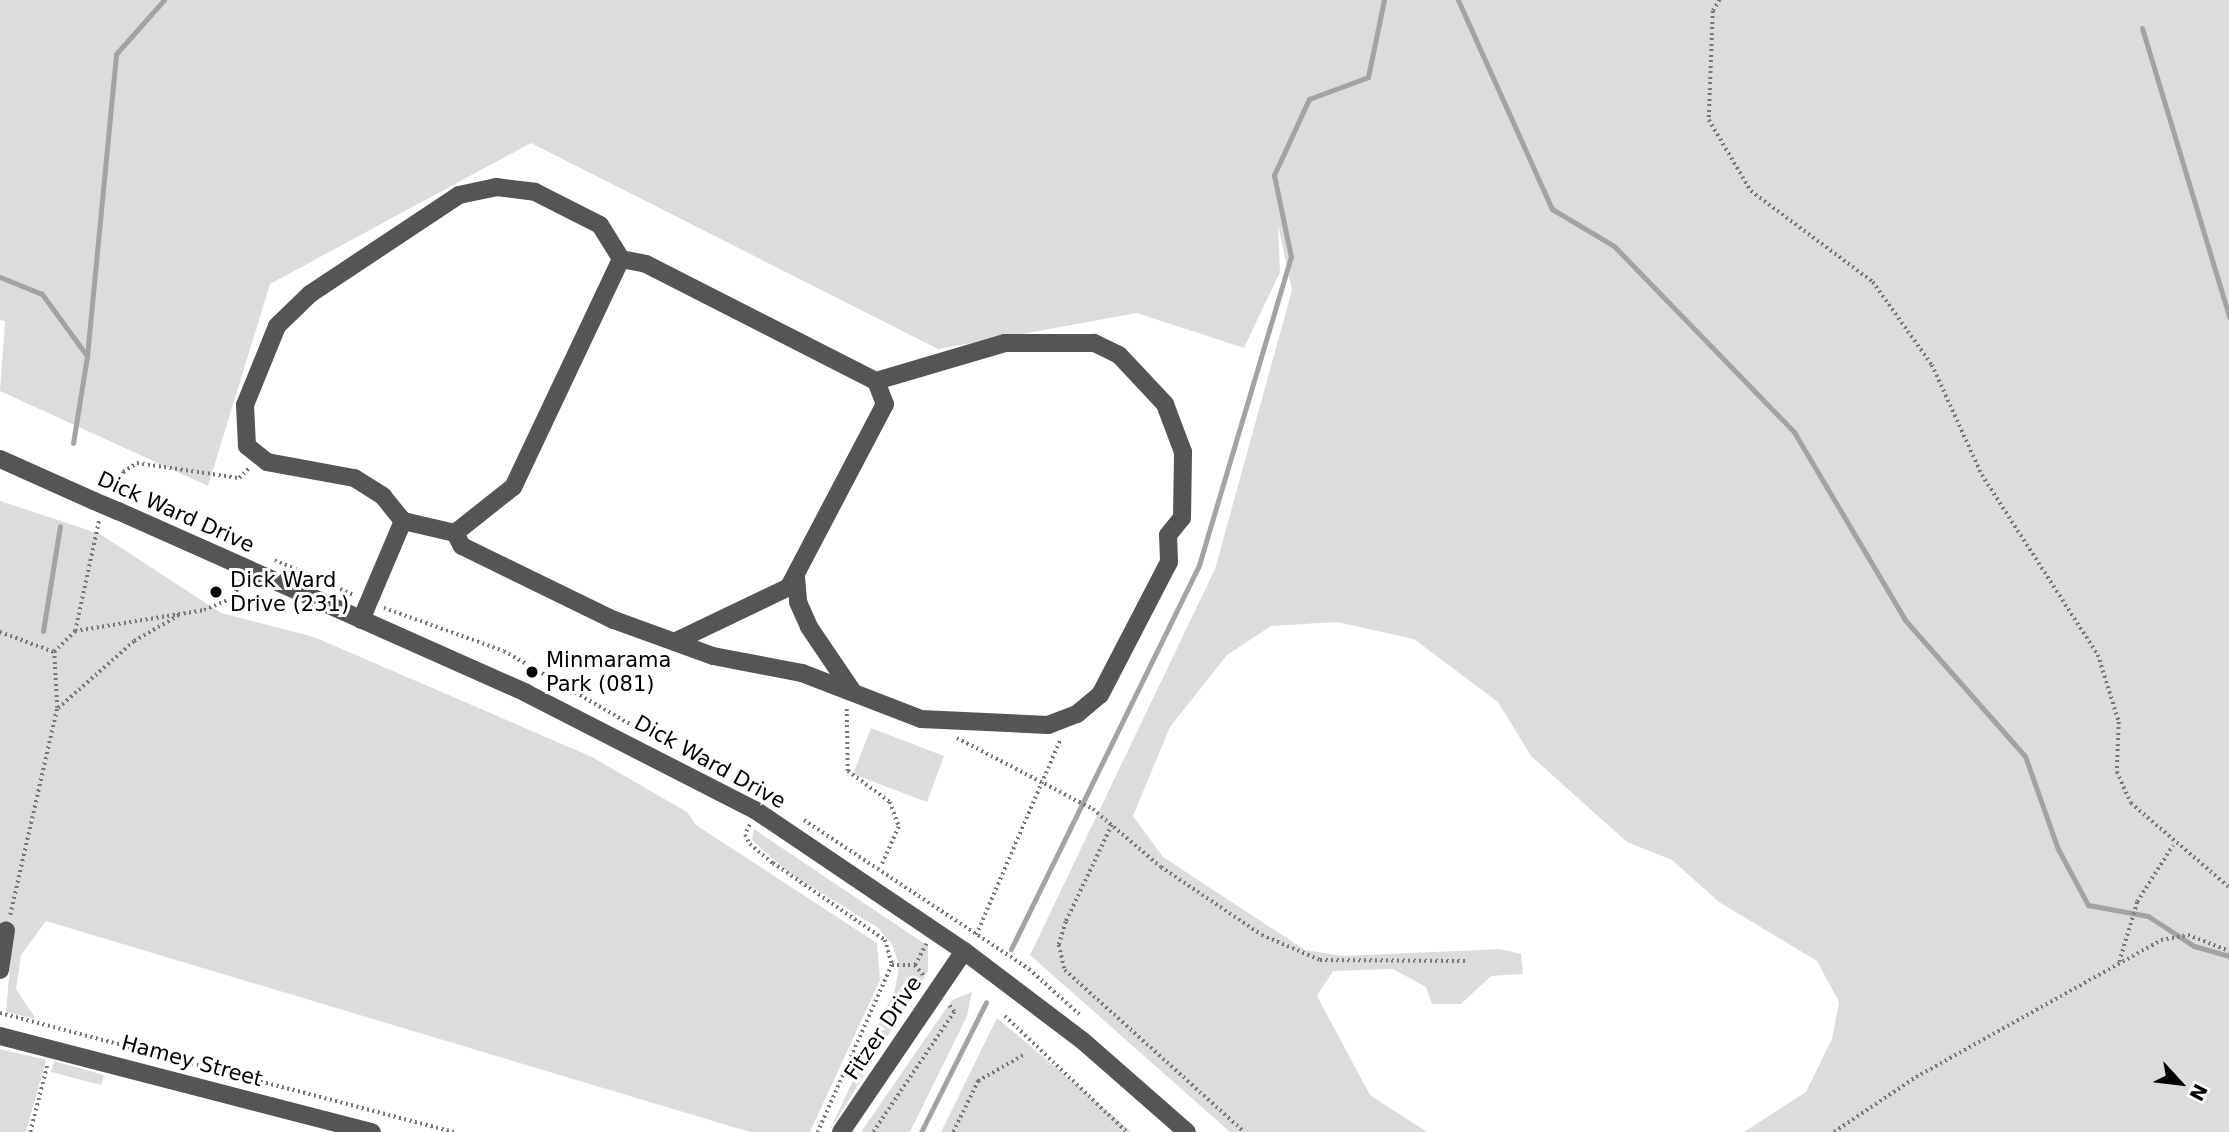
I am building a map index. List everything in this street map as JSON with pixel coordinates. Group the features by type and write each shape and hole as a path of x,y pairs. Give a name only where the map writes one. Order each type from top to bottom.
{"street":[{"path":"674,642 782,595 796,577 885,404 876,381 646,264 621,259 600,225 535,192 496,187 458,195 310,294 277,326 245,405 247,446 259,458 368,484 403,521 455,533 462,546 614,620 674,642 851,689 921,719 982,726 1062,720 1100,695 1169,562 1168,535 1182,518 1183,452 1165,404 1119,355 1094,343 1005,343 876,381"},
{"path":"455,533 513,486 621,259"},
{"name":"Dick Ward Drive","path":"0,459 623,740 757,811 998,976 1187,1132"},
{"path":"361,620 403,521"},
{"path":"796,577 798,602 809,626 851,689"},
{"path":"0,970 6,930"},
{"name":"Fitzer Drive","path":"841,1132 964,951"},
{"name":"Hamey Street","path":"0,1036 372,1132"}],"path":[{"path":"1720,0 1713,11 1709,120 1751,191 1873,282 1932,365 1982,475 2098,655 2119,722 2117,772 2131,803 2174,844 2229,887"},
{"path":"115,488 122,472 137,463 239,478 259,458"},
{"path":"6,930 57,708 54,652 75,631 99,520"},
{"path":"75,631 181,613 234,597"},
{"path":"57,708 134,641 181,613"},
{"path":"0,632 54,652"},
{"path":"851,689 844,730 848,771 890,802 899,827 881,867"},
{"path":"921,719 1088,806 1262,935 1320,960 1468,961"},
{"path":"977,933 1062,734 1062,720"},
{"path":"757,811 745,835 750,844 886,940 892,965 818,1132"},
{"path":"1112,825 1066,922 1059,945 1065,970 1244,1132"},
{"path":"2119,962 2137,902 2174,844"},
{"path":"1834,1132 1916,1077 2119,962 2188,935 2229,951"},
{"path":"915,965 926,944"},
{"path":"1002,950 1016,960"},
{"path":"892,965 915,965"},
{"path":"915,965 925,977"},
{"path":"873,1132 954,1012 949,1005"},
{"path":"0,1013 454,1132"},
{"path":"1005,1017 1126,1132"},
{"path":"953,1132 978,1081 1025,1054"},
{"path":"30,1132 49,1062"}],"shaded area":[{"path":"0,0 2229,0 2229,1132 1744,1132 1806,1092 1832,1039 1839,1002 1817,961 1719,902 1672,860 1627,842 1531,756 1498,702 1414,639 1337,622 1271,626 1227,655 1170,727 1133,816 1163,857 1305,950 1343,956 1500,949 1521,954 1523,974 1491,976 1461,1004 1432,1004 1426,987 1393,969 1333,971 1317,996 1370,1095 1427,1132 1230,1132 1030,955 1215,569 1292,290 1278,225 1280,272 1244,348 1137,313 938,349 531,143 270,284 208,486 0,391 5,321 0,320"},
{"path":"0,501 100,534 221,613 314,637 592,757 687,812 696,825 877,943 880,980 810,1132 750,1132 46,921 21,955 16,989 36,1019 6,1012 11,954 0,952"},
{"path":"871,728 944,756 927,802 853,774"},
{"path":"754,829 928,946 928,971 829,1132 895,990 899,966 892,944 877,927 789,873 752,840"},
{"path":"972,992 967,1016 910,1132 861,1132 952,1000"},
{"path":"997,1018 1124,1125 1131,1132 941,1132"},
{"path":"0,1049 46,1060 26,1132 0,1132"},
{"path":"54,1061 104,1075 101,1085 51,1072"}],"waterway":[{"path":"87,356 116,54 164,0"},
{"path":"1011,949 1199,565 1291,257 1274,175 1309,99 1368,77 1384,0"},
{"path":"1458,0 1552,209 1614,246 1794,432 1905,620 2025,756 2058,849 2088,905 2148,916 2194,946 2229,956"},
{"path":"2142,28 2229,317"},
{"path":"0,277 42,294 87,356 73,443"},
{"path":"43,631 60,526"},
{"path":"921,1132 986,1002"}],"place":[{"name":"Dick Ward Drive (231)","path":"216,592"},
{"name":"Minmarama Park (081)","path":"532,672"}]}
